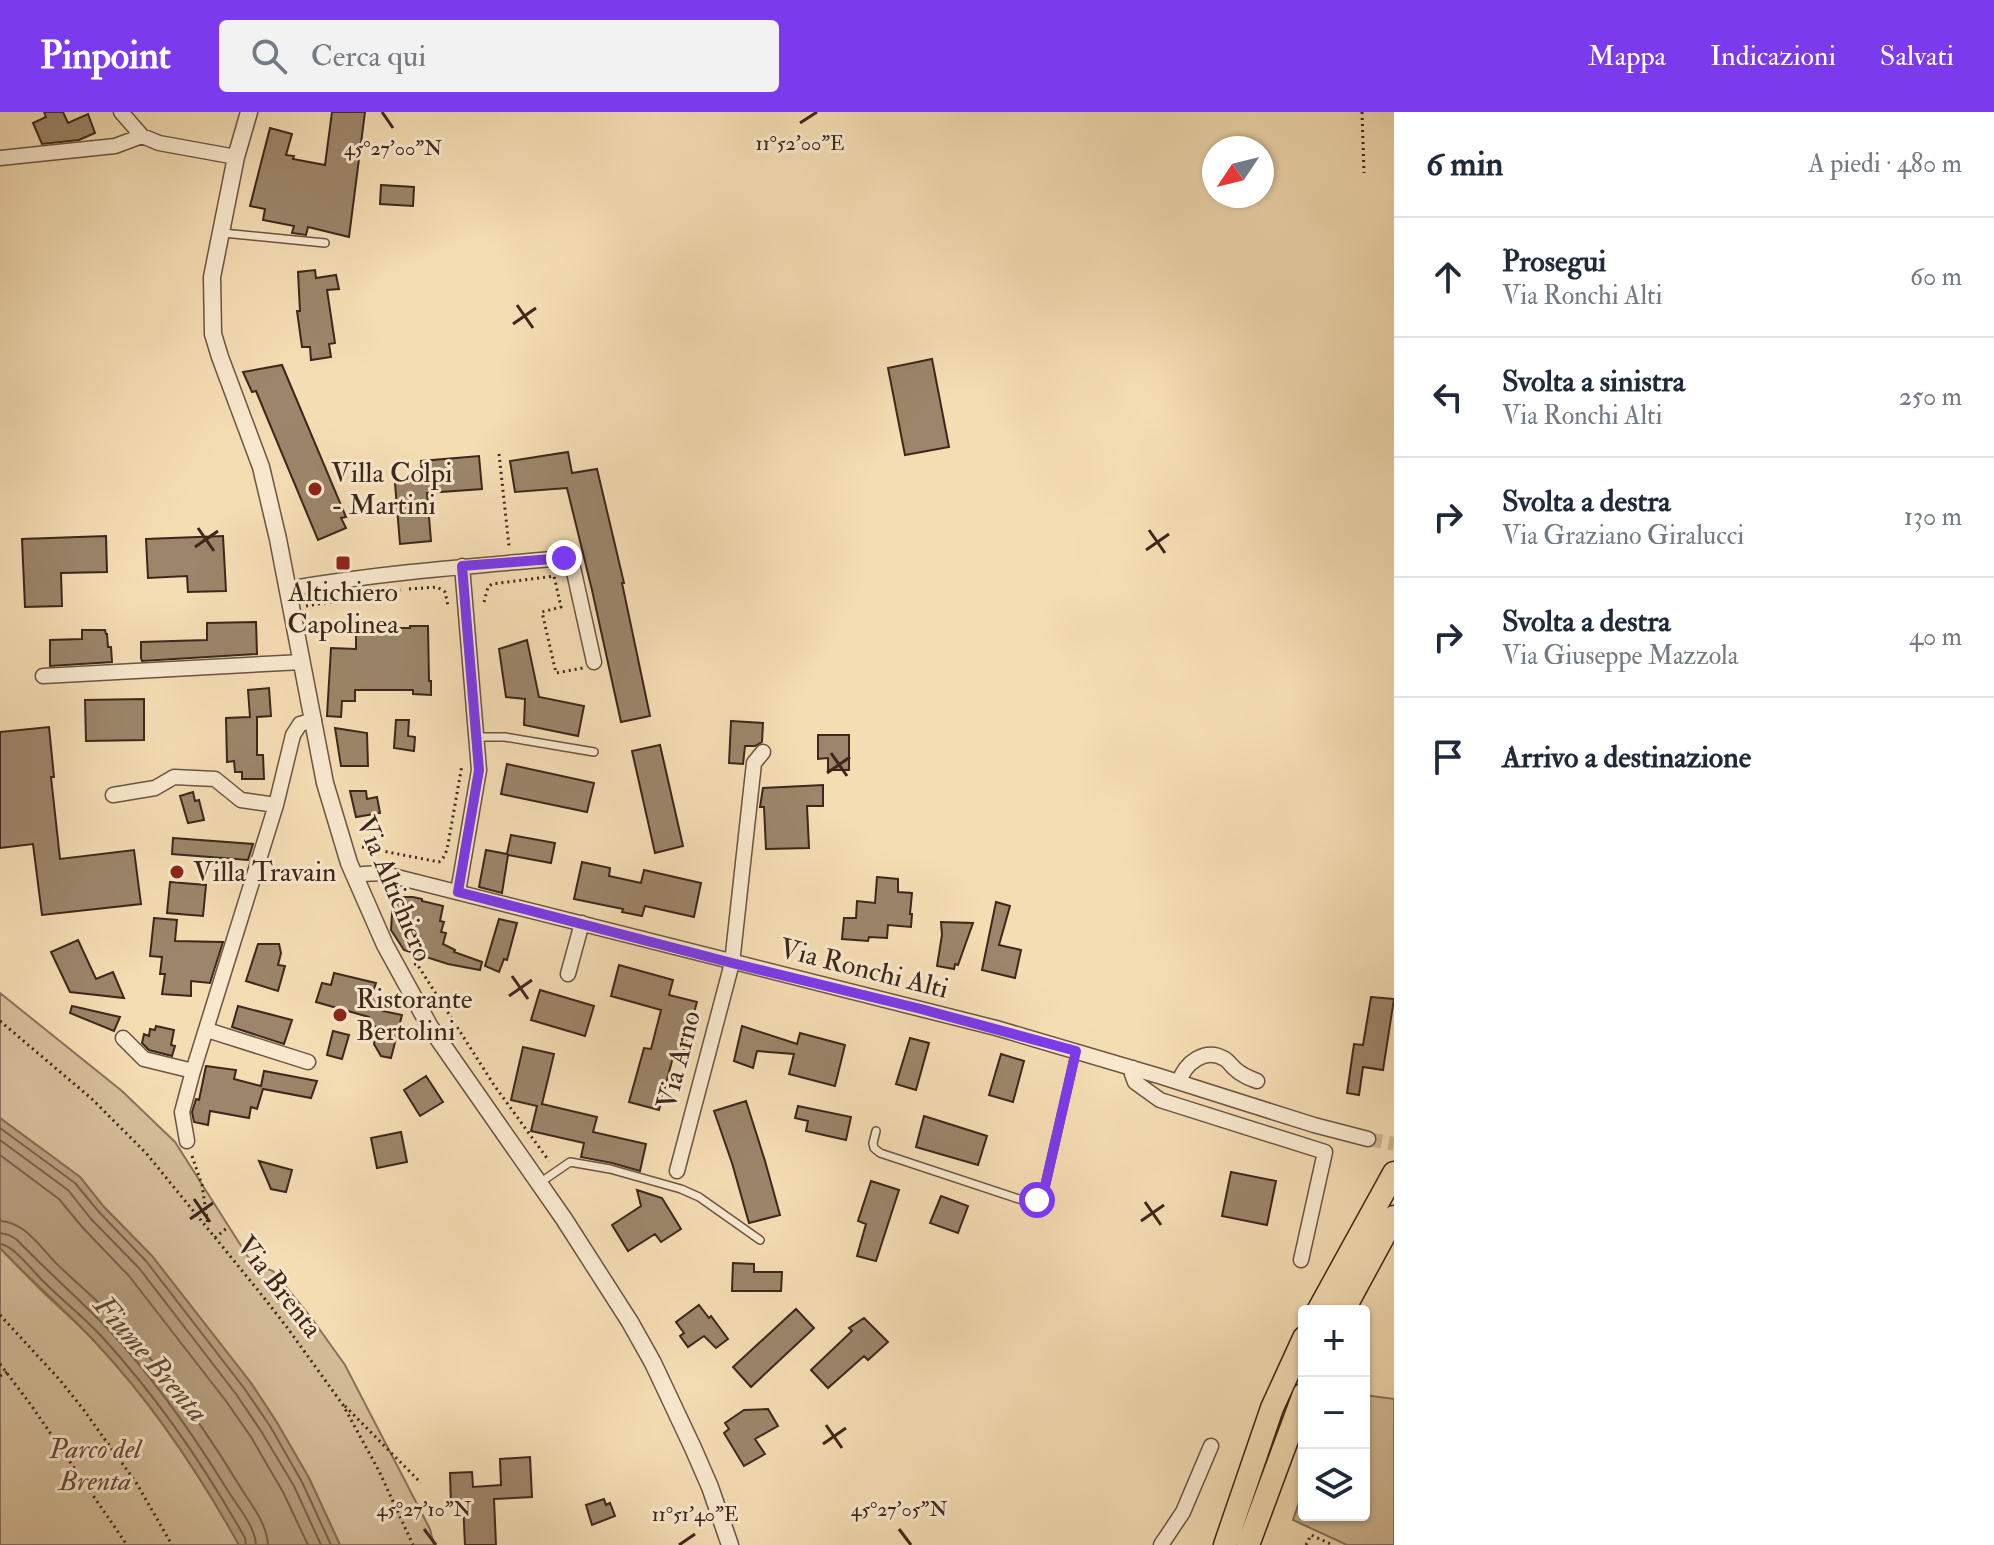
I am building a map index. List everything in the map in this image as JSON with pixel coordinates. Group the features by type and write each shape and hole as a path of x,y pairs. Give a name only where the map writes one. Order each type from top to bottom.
{"highway":[{"path":"1321,1305 1394,1173"},
{"path":"1346,1305 1394,1217"},
{"path":"1225,1545 1272,1408 1298,1351"},
{"path":"1248,1545 1298,1410"}],"street":[{"path":"121,112 142,136 159,143 236,157"},
{"name":"Via Altichiero","path":"249,112 236,157 212,277 213,334 261,467 325,783 349,863 396,966 430,1027 544,1179 653,1363 710,1487 730,1545"},
{"path":"0,158 115,146 142,136"},
{"path":"287,589 462,566 564,558 572,563 594,664"},
{"path":"458,892 479,770 462,566"},
{"path":"43,676 302,662"},
{"path":"187,1141 182,1112 276,805 293,735 300,724 314,720"},
{"path":"732,963 754,763 763,752"},
{"path":"113,795 155,788 174,777 201,778 215,779 241,800 276,805"},
{"name":"Via Ronchi Alti","path":"355,877 381,873 582,923 909,1012 1076,1051 1368,1139"},
{"path":"568,974 582,923"},
{"name":"Via Arno","path":"677,1171 732,963"},
{"path":"207,1030 308,1062"},
{"path":"123,1038 144,1059 193,1071"},
{"path":"1179,1082 1191,1062 1201,1056 1212,1055 1226,1059 1243,1076 1257,1081"},
{"path":"1133,1068 1135,1082 1160,1100 1325,1152 1301,1260"},
{"path":"1161,1545 1183,1512 1211,1446"}],"lane":[{"path":"221,233 325,243"},
{"path":"477,737 505,737 594,752"},
{"path":"876,1131 873,1143 880,1153 1028,1202 1037,1200 1043,1195 1076,1051"},
{"path":"544,1179 570,1162 610,1169 681,1189 699,1197 760,1240"}],"path":[{"path":"1362,112 1364,173"},
{"path":"499,454 510,550"},
{"path":"484,602 488,587 492,584 554,576 561,607 542,612 556,673 594,664"},
{"path":"291,609 340,599 437,587 445,592 448,605"},
{"path":"362,847 439,862 447,850 462,765"},
{"path":"396,966 404,961 417,964 494,1085 549,1160 544,1179"},
{"name":"Via Brenta","path":"0,1021 92,1099 146,1153 286,1326 340,1401 379,1471 413,1545"},
{"path":"187,1141 202,1185 208,1229"},
{"path":"215,1238 228,1227"},
{"path":"1,1317 83,1409 137,1484 172,1545"},
{"path":"0,1364 127,1545"},
{"path":"0,1376 7,1372"},
{"path":"340,1401 421,1483"},
{"path":"1306,1545 1311,1535 1333,1545"}],"green space":[{"path":"0,993 122,1091 175,1142 252,1263 273,1271 345,1365 430,1529 434,1545 340,1545 309,1478 276,1421 251,1383 152,1256 104,1207 80,1177 0,1118"},
{"name":"Parco del Brenta","path":"0,1248 118,1367 191,1466 239,1545 0,1545"},
{"path":"1370,1396 1394,1399 1394,1545 1347,1545 1293,1520 1298,1505 1298,1521 1370,1521"}],"water":[{"name":"Fiume Brenta","path":"0,1118 80,1177 104,1207 152,1256 251,1383 276,1421 309,1478 340,1545 239,1545 191,1466 118,1367 0,1248"}],"building":[{"path":"44,112 63,112 68,123 88,114 95,133 79,140 42,144 33,123 46,117"},
{"path":"332,112 365,112 349,237 308,227 306,235 292,233 294,226 263,220 265,209 250,206 270,128 292,134 286,155 325,165"},
{"path":"381,185 414,187 413,206 380,204"},
{"path":"315,270 316,278 336,275 339,289 327,290 335,343 329,344 331,357 311,360 310,347 302,347 297,311 300,311 298,272"},
{"path":"932,359 949,447 905,455 888,368"},
{"path":"282,365 346,517 341,518 346,528 318,540 256,391 252,392 243,372"},
{"path":"568,452 572,473 597,469 624,583 650,716 621,722 567,488 515,492 510,461"},
{"path":"479,456 482,489 427,493 431,541 400,544 395,483 422,481 421,461"},
{"path":"106,536 107,572 61,573 62,606 25,607 22,539"},
{"path":"223,536 226,591 188,592 187,576 148,578 146,539"},
{"path":"256,622 257,654 142,661 141,658 141,642 207,640 207,623"},
{"path":"428,626 431,695 413,694 413,690 355,690 355,701 342,701 341,717 327,716 331,648 356,649 356,628"},
{"path":"82,630 105,630 112,662 50,666 50,640 82,639"},
{"path":"527,640 539,697 584,706 578,736 524,725 525,699 506,697 499,649"},
{"path":"269,688 271,716 257,717 257,755 263,755 264,779 242,779 242,772 235,772 234,761 227,762 226,718 250,717 248,690"},
{"path":"144,699 144,740 86,741 85,700"},
{"path":"396,720 409,720 408,736 415,737 414,751 394,748"},
{"path":"731,721 763,723 762,742 745,746 743,764 729,763"},
{"path":"49,727 60,859 134,850 141,904 42,915 33,844 0,848 0,732"},
{"path":"335,728 367,733 368,766 341,766"},
{"path":"818,735 849,735 849,770 828,770 828,758 818,759"},
{"path":"660,745 683,846 655,853 632,751"},
{"path":"507,764 594,783 587,812 501,794"},
{"path":"823,785 823,806 807,806 809,848 766,849 764,807 760,807 763,788"},
{"path":"350,791 366,791 367,799 377,797 380,813 356,817"},
{"path":"193,792 195,801 199,800 204,820 188,823 180,796"},
{"path":"511,835 555,843 551,863 508,855 502,893 479,887 486,850 507,854"},
{"path":"173,838 253,844 248,860 172,854"},
{"path":"582,862 610,868 609,876 641,883 644,870 701,883 694,917 645,906 642,916 574,899"},
{"path":"877,877 898,879 898,892 912,893 911,927 888,925 887,938 869,937 868,941 842,939 844,918 856,918 857,901 875,903"},
{"path":"170,882 206,885 203,916 167,913"},
{"path":"393,897 413,897 443,906 441,932 446,933 443,944 454,952 482,962 480,970 404,950 391,930"},
{"path":"996,902 1010,906 999,945 1021,950 1015,978 982,970"},
{"path":"154,918 177,920 175,941 223,942 210,983 191,981 191,996 162,994 165,974 160,974 162,957 150,956"},
{"path":"499,919 517,923 507,960 504,959 499,972 485,966"},
{"path":"941,922 973,923 954,969 937,966"},
{"path":"78,940 96,979 113,972 124,998 70,992 51,952"},
{"path":"258,944 279,944 281,953 278,965 285,966 278,991 246,981"},
{"path":"619,965 673,980 669,995 697,1002 681,1059 673,1057 659,1110 629,1102 644,1048 651,1049 661,1010 611,996"},
{"path":"334,973 376,983 372,995 386,998 383,1011 402,1015 391,1058 381,1056 374,1044 378,1027 367,1025 369,1017 316,1002 322,983 331,985"},
{"path":"540,990 594,1006 585,1036 531,1020"},
{"path":"1371,997 1394,999 1383,1070 1363,1067 1359,1095 1347,1093 1354,1044 1363,1045"},
{"path":"72,1006 120,1017 114,1031 70,1013"},
{"path":"238,1006 292,1020 284,1044 232,1027"},
{"path":"156,1026 174,1030 172,1056 149,1050 142,1043 144,1034 149,1036 150,1029 155,1030"},
{"path":"742,1026 797,1044 800,1033 845,1045 835,1086 789,1074 794,1054 757,1051 753,1068 734,1061"},
{"path":"333,1031 349,1035 342,1059 327,1055"},
{"path":"910,1038 929,1043 916,1090 896,1084"},
{"path":"523,1047 554,1054 542,1104 597,1117 593,1132 646,1144 640,1171 581,1157 584,1143 531,1131 537,1106 511,1100"},
{"path":"1001,1054 1024,1061 1013,1102 989,1095"},
{"path":"206,1066 236,1070 234,1079 261,1086 264,1071 317,1081 311,1098 263,1089 257,1109 251,1107 249,1118 210,1111 208,1125 194,1122 192,1112 196,1099 199,1100"},
{"path":"426,1076 443,1102 420,1116 404,1090"},
{"path":"746,1101 780,1215 749,1223 714,1111"},
{"path":"798,1106 851,1117 846,1140 806,1131 808,1121 795,1118"},
{"path":"924,1116 987,1136 978,1165 916,1147"},
{"path":"401,1132 407,1162 377,1168 371,1138"},
{"path":"259,1161 292,1170 286,1192 271,1189"},
{"path":"1231,1172 1276,1181 1267,1225 1222,1216"},
{"path":"871,1181 899,1190 876,1261 857,1256 866,1224 858,1221"},
{"path":"637,1190 662,1198 681,1229 661,1242 655,1234 628,1251 612,1225 641,1206"},
{"path":"941,1196 968,1206 958,1233 930,1223"},
{"path":"733,1263 754,1264 754,1272 782,1272 781,1291 732,1291"},
{"path":"699,1305 728,1339 716,1348 704,1336 688,1347 680,1336 684,1333 676,1322"},
{"path":"796,1309 814,1328 751,1387 733,1367"},
{"path":"864,1318 888,1342 868,1360 864,1356 828,1388 811,1370 852,1331 849,1328"},
{"path":"768,1409 778,1426 755,1439 765,1454 744,1466 724,1433 729,1429 725,1423 744,1410"},
{"path":"530,1457 532,1497 494,1499 496,1545 465,1545 463,1504 451,1504 450,1473 472,1472 473,1487 501,1485 500,1459"},
{"path":"604,1499 606,1505 610,1503 615,1516 592,1525 586,1505"}],"tunnel":[{"path":"1368,1139 1394,1144"}],"place":[{"name":"Villa Colpi - Martini","path":"315,489"},
{"name":"Altichiero Capolinea","path":"343,563"},
{"name":"Villa Travain","path":"177,872"},
{"name":"Ristorante Bertolini","path":"340,1015"}],"route":[{"path":"564,558 462,566 479,770 458,892 1076,1051 1043,1195 1037,1200"}]}
